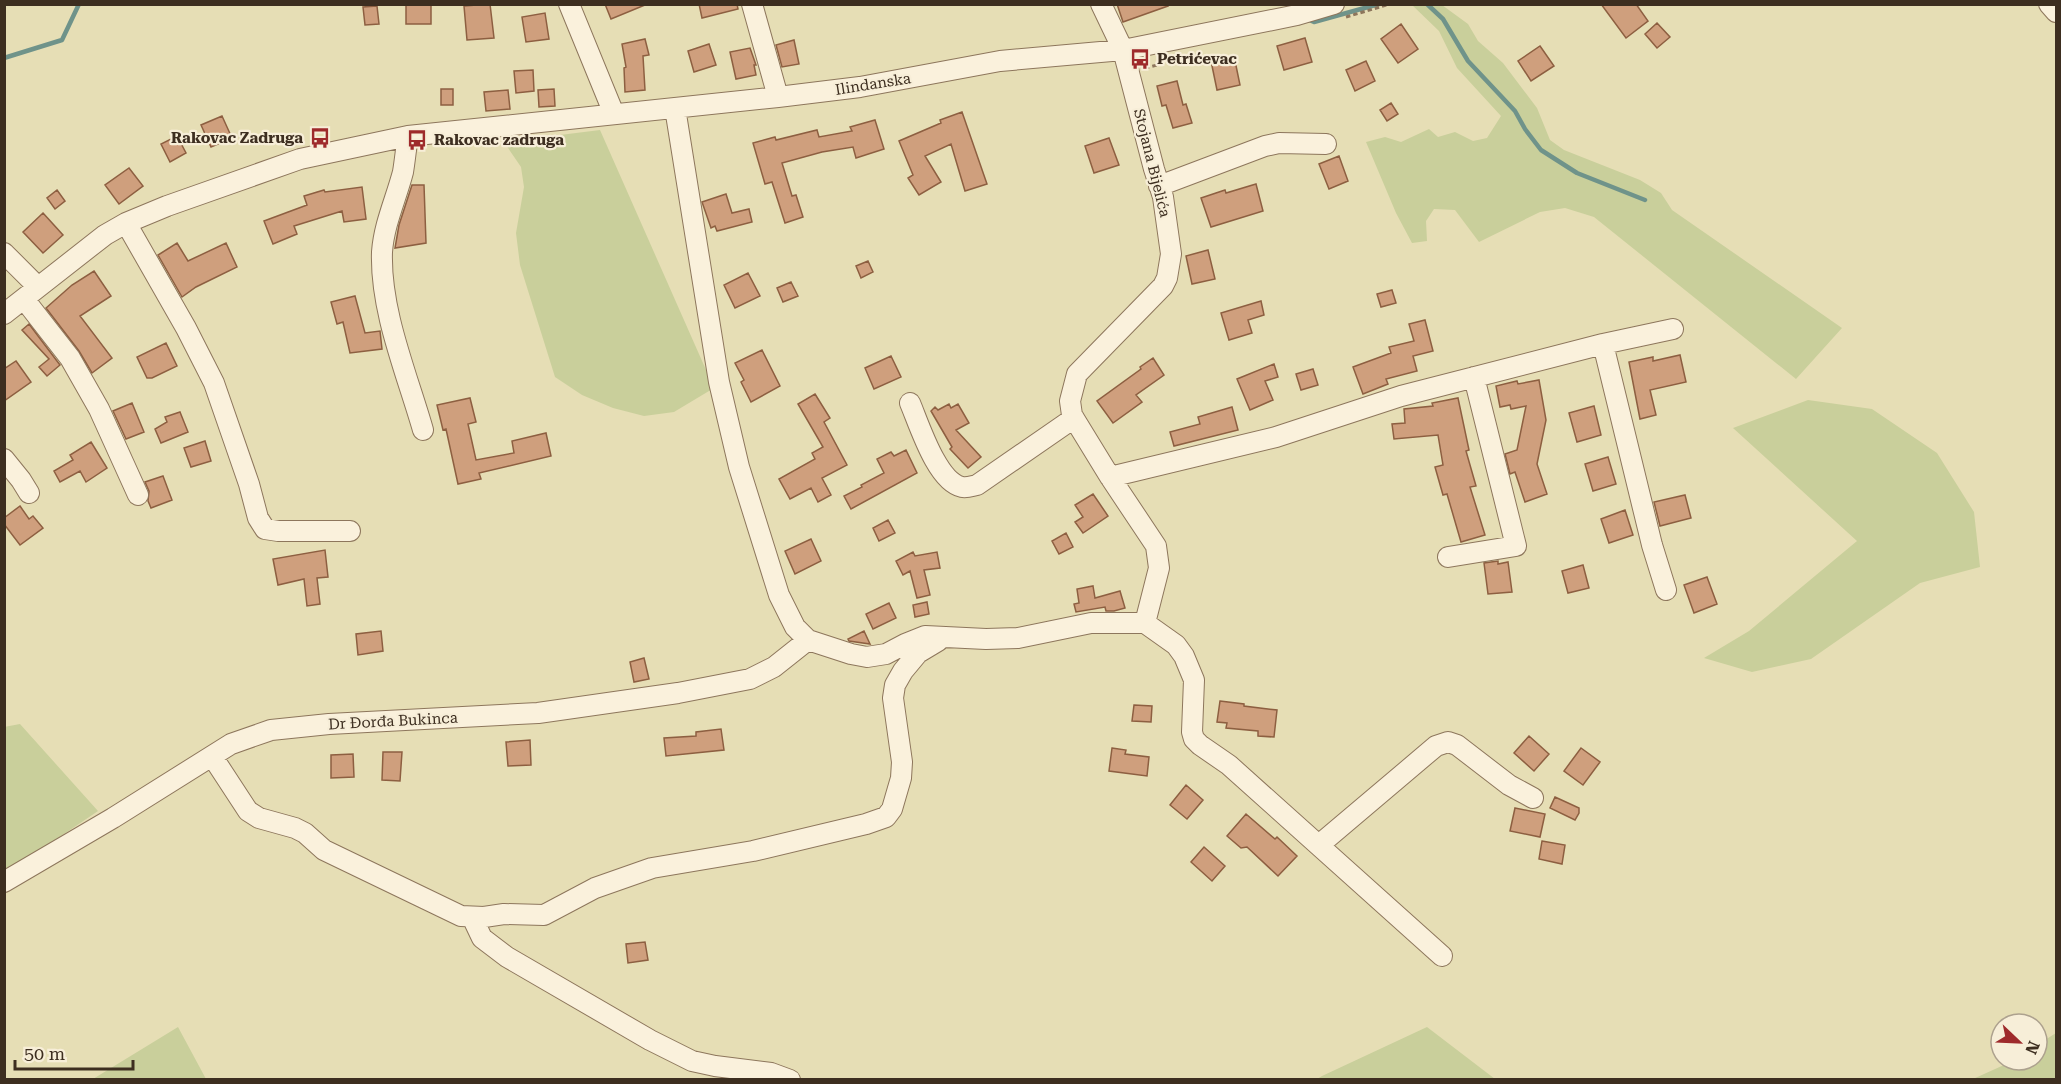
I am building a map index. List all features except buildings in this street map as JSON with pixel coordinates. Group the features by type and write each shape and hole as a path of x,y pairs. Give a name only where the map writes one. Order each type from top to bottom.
{"street":[{"path":"569,4 614,114"},
{"path":"752,4 778,97"},
{"name":"Stojana Bijelića","path":"1101,4 1123,50 1163,197 1171,254 1167,278 1157,294 1077,374 1070,401 1074,418 1156,546 1159,568 1145,623"},
{"name":"Ilindanska","path":"4,314 105,235 126,223 167,206 300,159 408,136 778,97 860,87 1000,61 1123,50 1306,13 1334,4"},
{"path":"2049,4 2056,12"},
{"path":"675,108 719,382 739,467 779,595 795,627 808,640 867,657 886,654 925,636 1018,638 1091,623 1145,623 1176,645 1190,666 1194,680 1192,732 1194,739 1229,765 1442,956"},
{"path":"408,136 403,171 386,228 382,252 392,328 423,430"},
{"path":"1160,186 1265,146 1278,143 1326,144"},
{"path":"126,223 186,328 214,383 249,484 258,518 265,529 350,531"},
{"path":"4,253 31,293 99,409 138,495"},
{"path":"1110,477 1276,437 1401,396 1603,344 1673,329"},
{"path":"1603,344 1652,545 1666,590"},
{"path":"1448,557 1516,546 1474,377"},
{"path":"910,403 943,474 962,487 976,485 1074,418"},
{"path":"4,459 29,493"},
{"path":"212,756 248,811 260,818 295,828 305,833 324,850 461,916 544,915 595,888 652,868 753,851 866,824 885,817 892,809 901,778 902,762 893,698 895,685 918,653 946,636"},
{"name":"Dr Đorđa Bukinca","path":"4,882 113,818 231,744 271,730 329,724 538,713 688,691 750,679 761,674 808,640"},
{"path":"1318,845 1436,746 1448,742 1457,745 1509,785 1533,798"},
{"path":"472,917 482,938 507,957 650,1040 692,1061 771,1073 790,1080"}],"shaded area":[{"path":"5,5 2056,5 2056,1079 5,1080"}],"green space":[{"path":"1412,5 1442,5 1468,24 1478,41 1503,63 1537,108 1550,140 1564,150 1640,180 1661,193 1672,210 1842,328 1796,379 1594,217 1565,208 1540,212 1479,242 1455,210 1434,209 1426,221 1427,241 1412,243 1396,213 1366,142 1385,137 1401,142 1429,129 1438,137 1455,132 1473,141 1487,138 1501,116 1457,68 1439,31"},
{"path":"600,130 714,388 674,412 644,416 613,408 582,395 555,377 520,265 516,233 524,187 521,167 504,142"},
{"path":"1808,400 1872,409 1937,453 1974,512 1980,567 1920,583 1811,659 1752,672 1704,658 1749,631 1857,541 1733,428"},
{"path":"20,724 98,811 5,874 4,727"},
{"path":"178,1027 206,1079 93,1079"},
{"path":"1427,1027 1495,1079 1317,1079 1322,1076"},
{"path":"2056,1033 2056,1079 1973,1079 1989,1072 2049,1072 2049,1037"}],"waterway":[{"path":"4,58 62,40 79,4"},
{"path":"1307,19 1314,22 1379,4"},
{"path":"1427,4 1443,19 1468,61 1515,111 1541,150 1577,173 1645,200"}],"place":[{"name":"Petrićevac","path":"1140,59"},
{"name":"Rakovac Zadruga","path":"320,138"},
{"name":"Rakovac zadruga","path":"417,140"}]}
